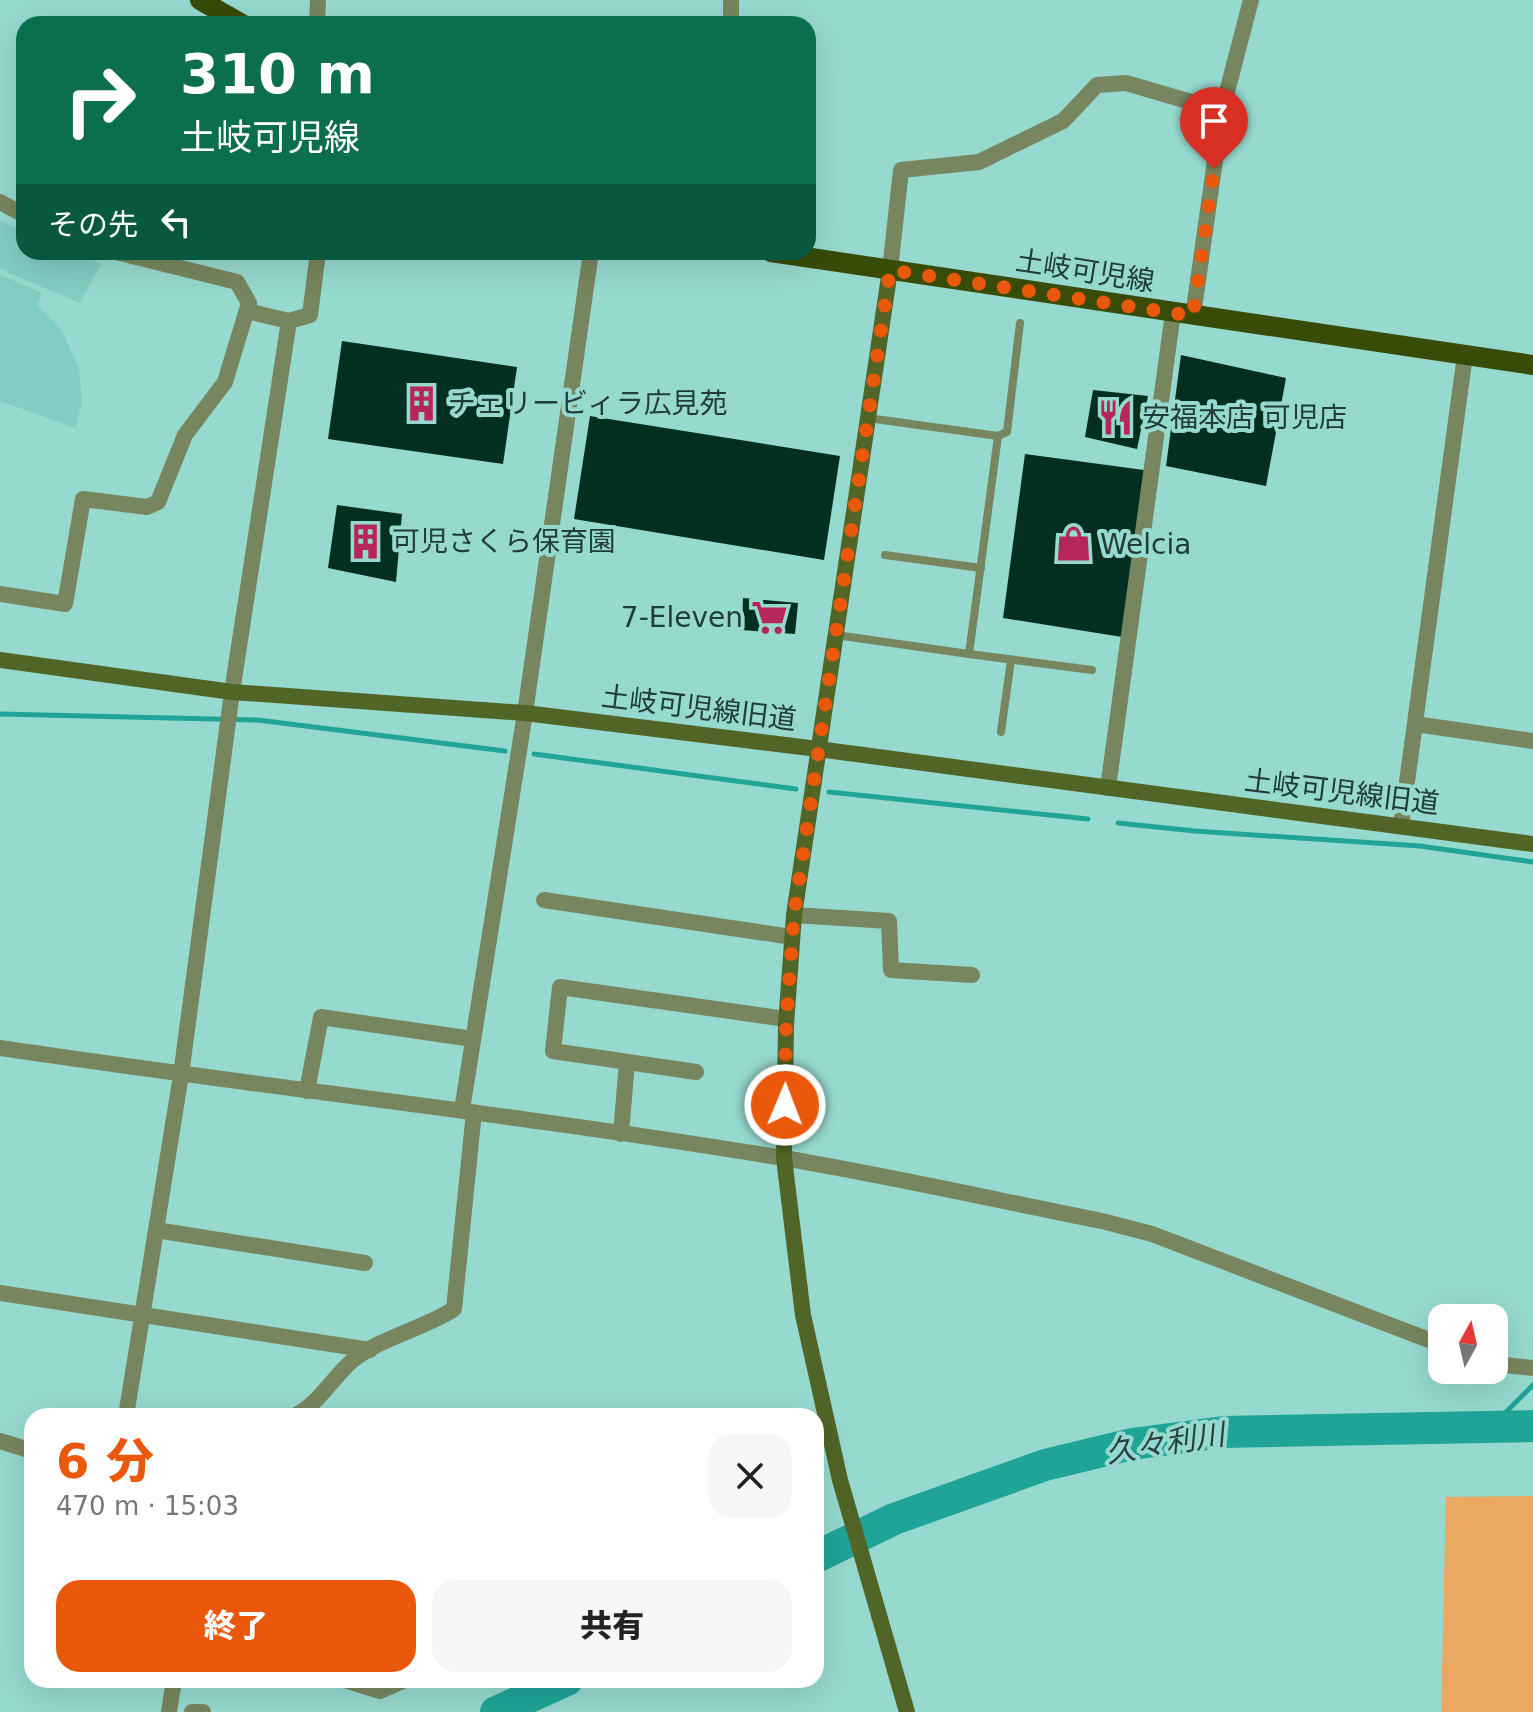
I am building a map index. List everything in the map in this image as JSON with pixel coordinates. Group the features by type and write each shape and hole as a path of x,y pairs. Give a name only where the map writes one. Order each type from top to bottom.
{"main road":[{"path":"200,0 228,16"},
{"name":"土岐可児線","path":"816,259 1533,365"}],"street":[{"path":"1108,788 1183,314 1222,111 1251,0"},
{"path":"824,1408 803,1315 784,1158 786,1019 794,915 890,270 901,170 979,162 1063,121 1097,85 1126,83 1222,111"},
{"path":"0,594 65,604 83,499 147,507 158,502 185,435 225,382 249,303 237,282 148,260"},
{"path":"247,311 289,321 310,315 317,260"},
{"path":"303,1408 353,1361 454,1309 473,1039 525,713 590,260"},
{"path":"127,1408 181,1075 231,700 289,321"},
{"path":"1401,826 1465,355"},
{"name":"土岐可児線旧道","path":"0,660 231,700 525,713 1533,844"},
{"path":"1415,724 1533,741"},
{"path":"544,900 792,937"},
{"path":"794,915 889,921 891,970 972,975"},
{"path":"696,1072 553,1051 560,987 786,1019"},
{"path":"307,1091 321,1017 473,1039"},
{"path":"0,1048 181,1075 468,1111 784,1158 1102,1221 1152,1234 1428,1340"},
{"path":"621,1134 627,1062"},
{"path":"156,1230 365,1263"},
{"path":"0,1293 370,1350"},
{"path":"1508,1366 1533,1368"},
{"path":"824,1409 840,1480 907,1712"},
{"path":"0,1441 24,1448"},
{"path":"169,1712 173,1688"},
{"path":"192,1712 203,1712"}],"lane":[{"path":"867,418 998,436 1007,432 1020,323"},
{"path":"969,654 998,436"},
{"path":"885,555 981,568"},
{"path":"835,635 1092,670"},
{"path":"1001,732 1011,660"}],"shaded area":[{"path":"0,221 16,228 16,260 92,260 101,264 80,303 0,269"},
{"path":"0,275 42,293 37,305 61,329 79,368 82,402 76,428 0,401"},
{"path":"1533,1496 1533,1712 1441,1712 1446,1497"}],"building":[{"name":"チェリービィラ広見苑","path":"342,341 517,367 503,464 328,439"},
{"path":"1181,355 1286,378 1266,486 1166,466"},
{"name":"安福本店 可児店","path":"1093,390 1148,396 1137,449 1085,437"},
{"path":"590,416 840,456 824,560 574,519"},
{"name":"Welcia","path":"1025,454 1144,470 1122,637 1003,618"},
{"name":"可児さくら保育園","path":"337,505 402,514 396,582 328,568"},
{"name":"7-Eleven","path":"743,598 798,603 795,634 742,630"}],"waterway":[{"path":"0,714 258,720 505,751"},
{"path":"534,754 796,789"},
{"path":"829,792 1088,819"},
{"path":"1118,823 1420,846 1533,862"},
{"path":"1492,1426 1533,1385"},
{"name":"久々利川","path":"824,1553 894,1519 1045,1465 1132,1444 1223,1432 1533,1426"},
{"name":"久々利川","path":"496,1712 549,1688"}],"place":[{"name":"チェリービィラ広見苑","path":"422,403"},
{"name":"安福本店 可児店","path":"1116,417"},
{"name":"可児さくら保育園","path":"366,541"},
{"name":"Welcia","path":"1074,544"},
{"name":"7-Eleven","path":"769,617"}],"route":[{"path":"785,1105 786,1025 794,915 890,270 1193,316 1214,169"}]}
